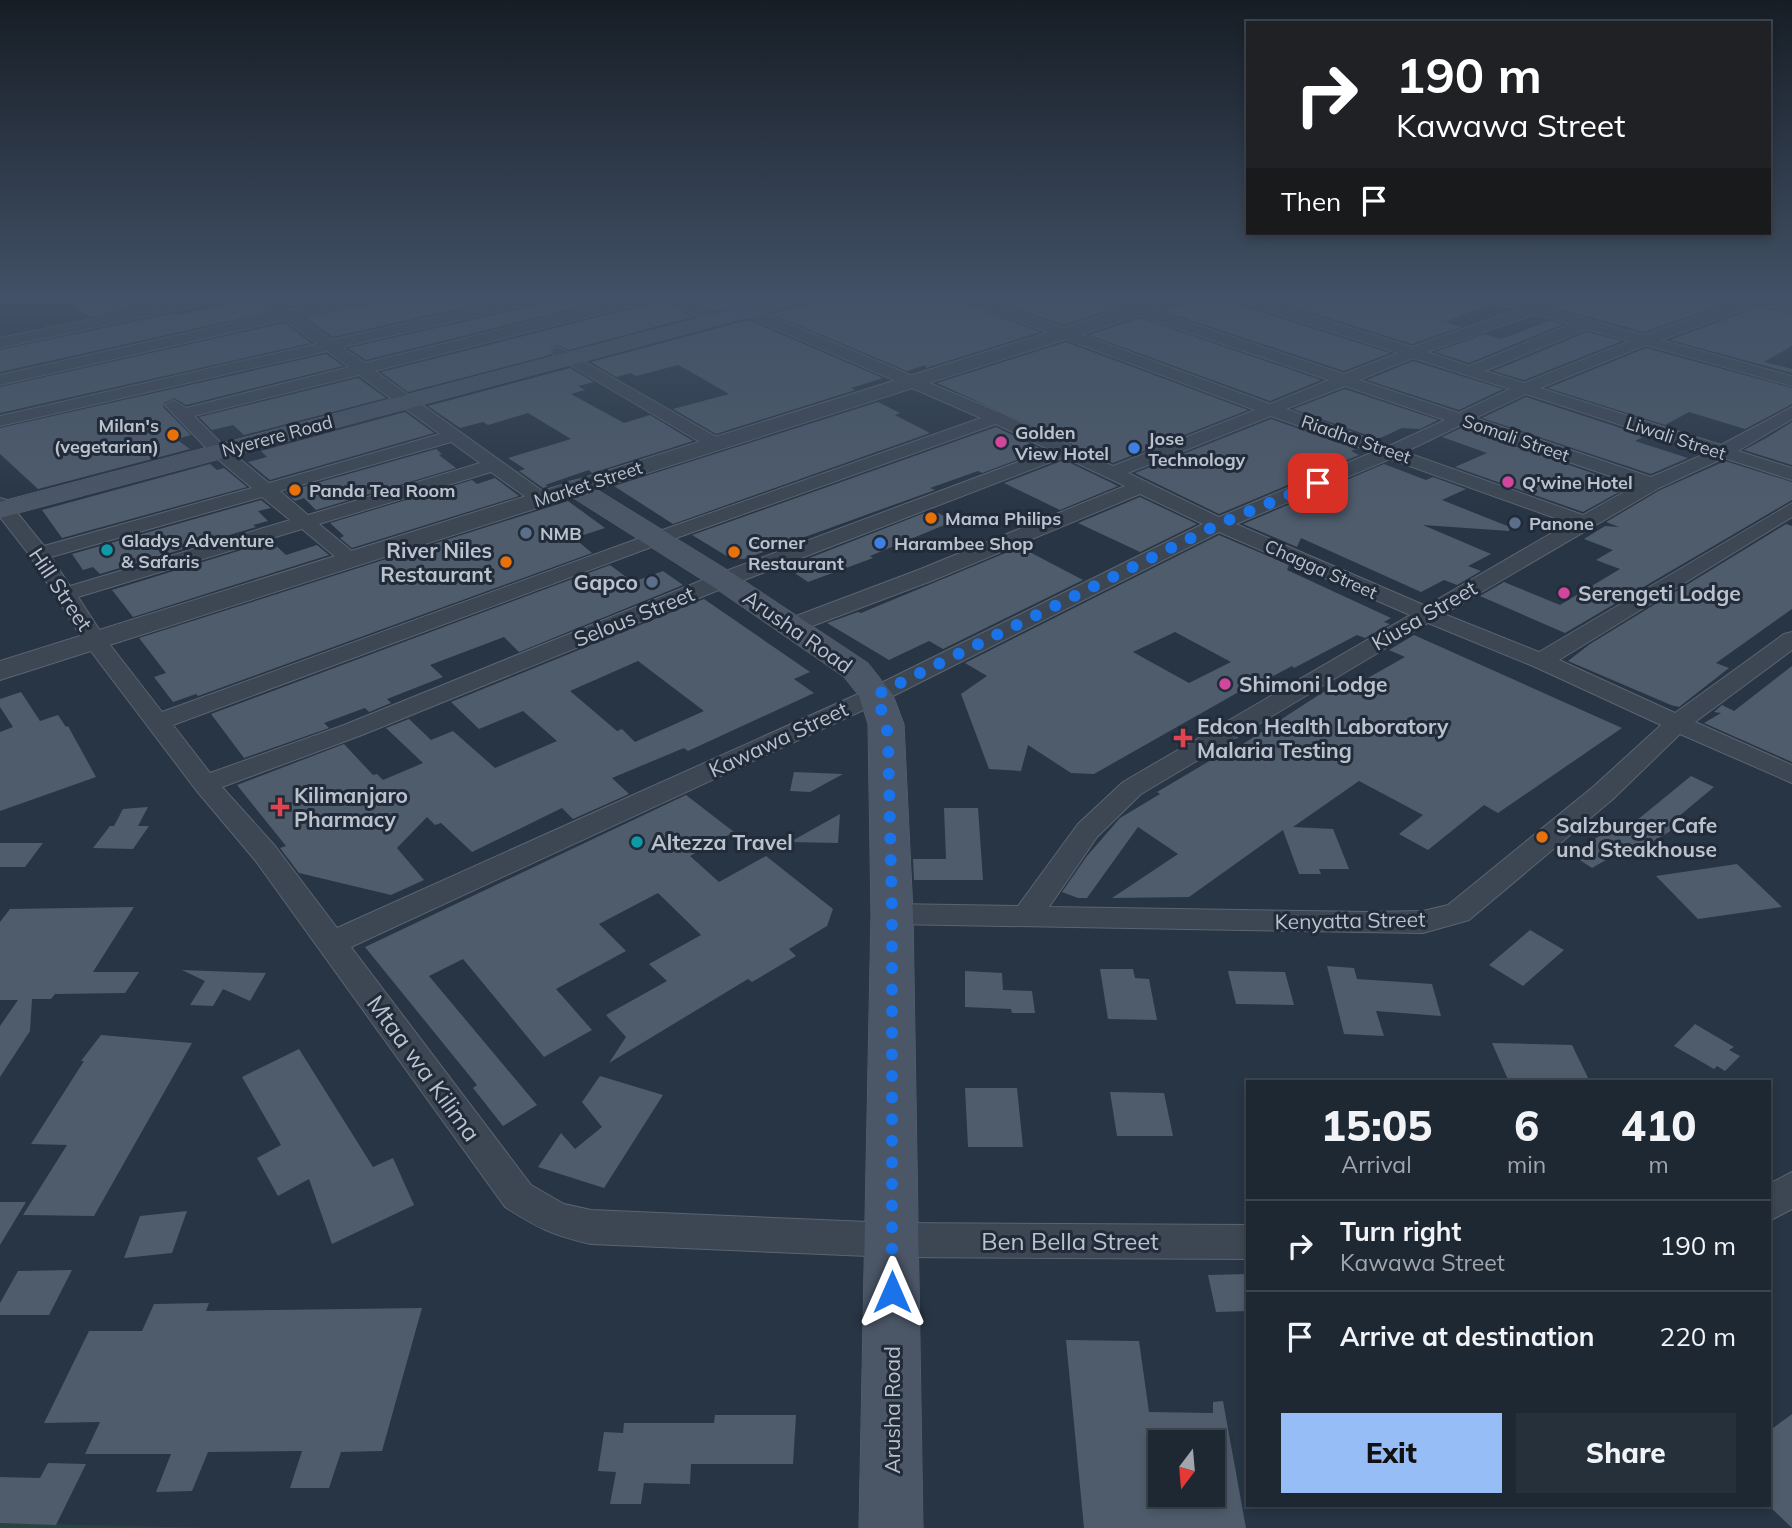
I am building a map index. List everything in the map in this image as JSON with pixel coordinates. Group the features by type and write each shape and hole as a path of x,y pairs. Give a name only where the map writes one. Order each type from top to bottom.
{"main road":[{"name":"Nyerere Road","path":"1,506 510,369"},
{"name":"Arusha Road","path":"558,494 658,538 856,670 876,695 886,723 892,914 891,1528"}],"street":[{"path":"0,380 47,369"},
{"path":"0,422 230,369"},
{"path":"183,414 356,369"},
{"path":"363,369 494,465 558,494"},
{"path":"588,369 716,444"},
{"name":"Chagga Street","path":"884,369 998,418 1219,524 1425,614 1541,661 1792,775"},
{"name":"Market Street","path":"0,671 957,369"},
{"name":"Riadha Street","path":"1162,369 1585,522"},
{"name":"Somali Street","path":"1314,369 1652,484"},
{"path":"1110,474 1372,369"},
{"name":"Kawawa Street","path":"331,943 876,695 1219,524 1392,451 1572,369"},
{"path":"1750,369 1792,381"},
{"name":"Liwali Street","path":"1472,370 1792,474"},
{"path":"153,387 215,447 351,560"},
{"name":"Kiusa Street","path":"1028,915 1077,841 1113,802 1132,788 1585,522 1652,484 1721,453 1792,412"},
{"path":"158,722 658,538 998,418"},
{"path":"39,554 454,436"},
{"name":"Selous Street","path":"205,784 353,730 723,580 1064,451"},
{"path":"65,594 494,465"},
{"path":"791,626 914,580 1139,487"},
{"name":"Hill Street","path":"1,506 39,554 95,641"},
{"path":"1541,661 1792,509"},
{"name":"Kenyatta Street","path":"892,914 1369,923 1423,922 1458,913 1603,793 1676,724 1792,639"},
{"name":"Mtaa wa Kilima","path":"95,641 205,784 265,853 518,1196 556,1219 591,1227 892,1240"},
{"path":"1771,1204 1792,1188"},
{"name":"Ben Bella Street","path":"892,1240 1246,1242"}],"green space":[{"path":"0,1523 214,1528 0,1528"}],"building":[{"path":"79,369 194,369 0,413 0,387"},
{"path":"259,369 330,369 186,405 174,398 164,403 163,407 191,435 176,439 190,449 38,489 0,454 0,428"},
{"path":"392,369 495,369 408,392 381,372"},
{"path":"572,369 594,382 578,386 585,390 571,394 624,423 650,415 693,441 592,473 589,470 543,488 519,471 525,469 508,458 571,439 528,413 488,425 483,422 460,428 428,406"},
{"path":"603,369 662,369 636,376 631,373 616,377"},
{"path":"686,369 863,369 883,378 851,388 855,390 716,434 673,409 729,394"},
{"path":"980,369 1139,369 1248,410 1113,463 937,383"},
{"path":"1183,369 1290,369 1321,380 1270,401"},
{"path":"1393,369 1440,369 1503,389 1459,410 1367,380"},
{"path":"1497,369 1551,369 1524,380 1493,371"},
{"path":"1594,369 1724,369 1792,388 1792,404 1745,429 1689,412 1665,425 1548,388"},
{"path":"358,378 386,398 244,435 233,425 212,430 199,417"},
{"path":"1345,389 1438,420 1420,429 1402,428 1378,439 1293,409"},
{"path":"1526,397 1645,436 1635,441 1688,458 1651,474 1482,418"},
{"path":"878,402 900,413 895,415 930,433 673,524 614,486"},
{"path":"405,412 434,433 270,480 248,462 267,457 261,451"},
{"path":"1271,419 1356,449 1351,451 1359,455 1219,514 1135,473"},
{"path":"1792,422 1792,465 1744,450 1768,437"},
{"path":"996,427 1043,450 982,473 978,471 930,488 935,490 744,559 730,558 692,535"},
{"path":"1461,428 1630,486 1583,512 1455,467 1487,453 1442,437"},
{"path":"436,449 442,454 439,455 456,468 316,510 304,498 295,501 285,492"},
{"path":"1064,460 1118,486 1060,510 1004,483"},
{"path":"1725,461 1792,482 1792,500 1565,633 1480,596 1504,582 1560,605 1620,569 1596,560 1613,550 1584,539 1605,526 1619,527 1606,522 1660,490"},
{"path":"210,464 217,470 224,468 247,487 62,538 42,510"},
{"path":"1384,464 1426,480 1433,477 1466,489 1442,500 1510,527 1509,531 1423,525 1491,554 1468,566 1481,571 1457,585 1444,580 1421,592 1301,538 1297,547 1243,524"},
{"path":"495,478 519,496 352,548 340,538 344,536 330,523 472,480 477,484"},
{"path":"1140,497 1197,524 1140,552 1078,523"},
{"path":"261,500 271,508 258,511 268,521 253,525 256,527 100,574 93,567 83,570 72,554"},
{"path":"568,501 605,528 574,538 592,553 198,696 196,694 173,702 154,677 166,673 139,638"},
{"path":"932,510 954,521 870,556 873,558 808,582 796,574 794,564"},
{"path":"1786,524 1792,526 1792,609 1716,663 1729,668 1679,707 1568,661 1590,644"},
{"path":"1219,535 1289,565 1287,570 1391,618 1384,622 1390,624 1365,638 1357,635 1294,668 1292,666 1260,683 1258,681 1094,774 1071,773 1028,745 1021,771 989,769 961,694 987,676 965,663","holes":["1175,632 1231,662 1189,683 1133,652"]},
{"path":"271,541 286,555 317,545 329,555 133,617 112,590"},
{"path":"1020,547 1083,580 943,649 929,641 889,660 827,623 861,613"},
{"path":"610,565 633,582 663,571 683,585 519,652 504,637 430,665 443,677 387,699 391,703 369,712 365,708 324,723 329,728 244,758 211,714"},
{"path":"704,599 810,672 794,679 814,693 688,751 684,748 612,778 629,794 573,819 562,808 472,852 441,823 435,825 427,817 397,848 424,880 391,895 299,873 280,848 286,846 237,785 344,744 373,775 377,774 383,780 423,763 386,728 409,719 431,740 453,731 495,768 557,741 523,711 479,729 451,702","holes":["638,661 704,711 635,742 622,729 617,731 570,691"]},
{"path":"1414,635 1622,728 1498,813 1484,805 1428,850 1399,834 1423,815 1359,781 1293,827 1333,829 1349,869 1319,869 1321,874 1299,874 1283,830 1189,897 1112,898 1178,854 1138,827 1087,898 1078,898 1062,892 1087,856 1120,818 1160,794 1157,792 1223,753 1226,755 1325,691 1336,696 1405,657 1389,650"},
{"path":"1792,666 1792,762 1704,723 1721,713 1714,712 1722,705 1734,711"},
{"path":"21,692 40,721 58,715 66,727 68,726 96,777 0,811 0,732 13,727 0,707 0,699"},
{"path":"794,772 843,774 810,792 790,791"},
{"path":"1691,776 1714,787 1678,817 1683,819 1669,832 1620,860 1613,856 1592,868 1569,853 1625,822 1631,825"},
{"path":"686,795 734,832 690,856 719,882 766,856 833,909 827,926 789,949 796,956 752,982 748,979 609,1063 626,1037 606,1015 667,981 649,964 701,935 658,893 599,924 626,951 556,989 592,1030 544,1057 463,959 429,976 537,1105 503,1126 473,1088 477,1085 365,947"},
{"path":"148,807 138,826 149,826 133,849 93,848 110,826 114,826 123,809"},
{"path":"944,808 978,808 983,880 914,880 913,859 946,859"},
{"path":"840,814 838,843 790,842"},
{"path":"0,843 43,843 25,867 0,867"},
{"path":"1737,864 1782,907 1698,919 1656,876"},
{"path":"134,907 93,972 139,972 125,993 55,994 51,999 32,999 30,1031 0,1077 0,1026 18,1000 0,1000 0,922 10,909"},
{"path":"1530,930 1564,950 1523,986 1489,965"},
{"path":"1327,966 1354,968 1357,979 1432,984 1441,1016 1376,1011 1384,1036 1344,1034"},
{"path":"1100,969 1133,969 1135,978 1149,979 1157,1020 1108,1019"},
{"path":"182,970 266,973 250,1001 223,989 213,1006 190,1005 205,981"},
{"path":"965,971 1002,973 1003,990 1032,991 1035,1013 965,1007"},
{"path":"1228,971 1285,972 1294,1005 1236,1004"},
{"path":"1695,1024 1734,1047 1729,1050 1740,1056 1725,1071 1717,1066 1714,1069 1674,1046"},
{"path":"101,1035 192,1043 94,1216 23,1215 67,1145 31,1144 84,1061 81,1061"},
{"path":"1492,1043 1572,1045 1589,1080 1508,1080"},
{"path":"299,1049 373,1167 393,1158 414,1205 332,1244 309,1179 278,1196 257,1158 281,1145 242,1077"},
{"path":"600,1076 663,1095 604,1188 538,1167 561,1133 575,1149 602,1127 582,1102"},
{"path":"965,1088 1017,1088 1023,1147 968,1147"},
{"path":"1110,1092 1164,1093 1173,1136 1117,1136"},
{"path":"0,1202 26,1202 0,1245"},
{"path":"187,1211 172,1253 124,1258 140,1216"},
{"path":"72,1270 49,1315 0,1315 0,1303 18,1271"},
{"path":"1246,1274 1246,1311 1216,1312 1208,1275"},
{"path":"209,1303 206,1311 422,1308 382,1451 341,1452 329,1488 290,1488 302,1451 208,1452 192,1491 156,1492 171,1454 85,1454 100,1422 44,1423 89,1331 142,1331 154,1304"},
{"path":"1066,1340 1139,1341 1149,1412 1213,1413 1213,1402 1223,1401 1246,1528 1084,1528"},
{"path":"1792,1414 1792,1528 1770,1507 1771,1430"},
{"path":"715,1415 796,1415 793,1464 691,1464 690,1484 644,1483 641,1504 610,1504 616,1472 598,1471 604,1432 623,1433 624,1423 714,1423"},
{"path":"48,1463 86,1464 56,1525 0,1523 0,1477 40,1478"}],"place":[{"name":"Milan's (vegetarian)","path":"173,435"},
{"name":"Golden View Hotel","path":"1001,442"},
{"name":"Jose Technology","path":"1134,448"},
{"name":"Q'wine Hotel","path":"1508,482"},
{"name":"Panda Tea Room","path":"295,490"},
{"name":"Mama Philips","path":"931,518"},
{"name":"Panone","path":"1515,523"},
{"name":"NMB","path":"526,533"},
{"name":"Harambee Shop","path":"880,543"},
{"name":"Gladys Adventure & Safaris","path":"107,550"},
{"name":"Corner Restaurant","path":"734,552"},
{"name":"River Niles Restaurant","path":"506,562"},
{"name":"Gapco","path":"652,582"},
{"name":"Serengeti Lodge","path":"1564,593"},
{"name":"Shimoni Lodge","path":"1225,684"},
{"name":"Edcon Health Laboratory Malaria Testing","path":"1183,738"},
{"name":"Kilimanjaro Pharmacy","path":"280,807"},
{"name":"Salzburger Cafe und Steakhouse","path":"1542,837"},
{"name":"Altezza Travel","path":"637,842"}],"route":[{"path":"892,1292 892,914 888,738 886,723 876,695 1219,524 1318,483"}]}
